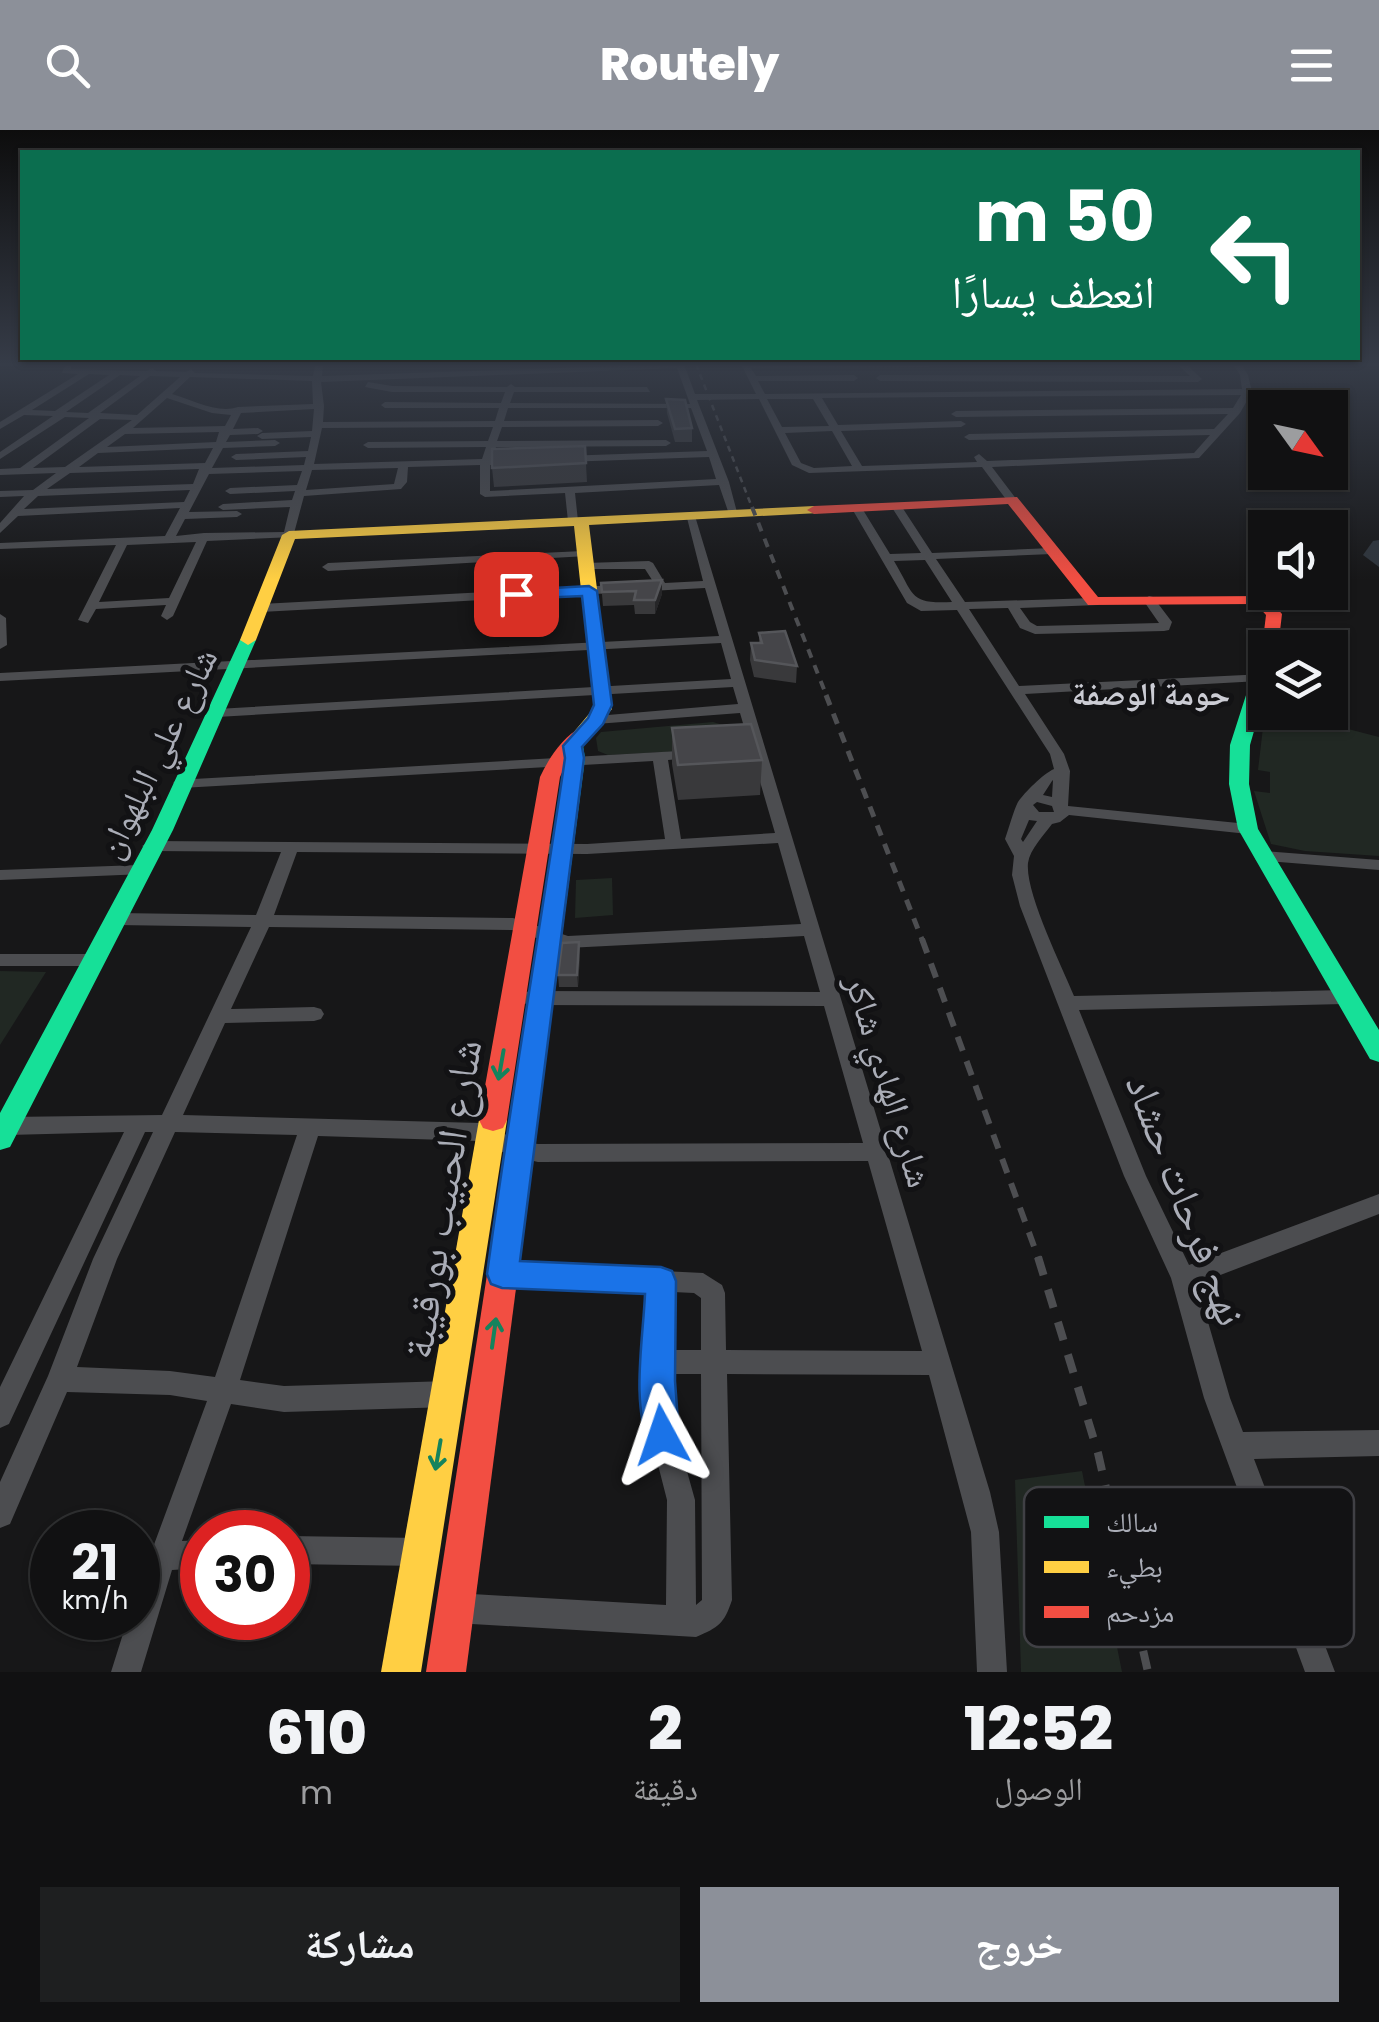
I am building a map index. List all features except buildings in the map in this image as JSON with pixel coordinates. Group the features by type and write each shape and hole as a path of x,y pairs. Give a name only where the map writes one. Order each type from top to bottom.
{"street":[{"path":"0,456 29,436"},
{"path":"22,472 68,436"},
{"path":"0,530 34,492 114,436"},
{"path":"170,537 222,436"},
{"path":"92,450 217,446 255,437 282,436"},
{"name":"شارع علي البلهوان","path":"4,1132 117,919 240,664 289,535 314,436"},
{"path":"360,468 371,436"},
{"path":"494,436 486,462 485,494 724,482"},
{"path":"662,436 667,450"},
{"path":"706,436 734,514"},
{"path":"783,436 801,468 1196,456 1206,450 1215,436"},
{"path":"839,436 858,468"},
{"path":"1021,436 969,437 982,463 1094,602"},
{"path":"255,486 276,439"},
{"path":"368,445 618,444 714,454"},
{"path":"617,458 618,444"},
{"path":"558,460 617,458 667,450"},
{"path":"206,465 310,454"},
{"path":"594,458 597,489"},
{"path":"0,472 206,465 360,468 522,461"},
{"path":"0,494 195,486 245,510 299,495 397,487 402,482 403,466"},
{"path":"13,514 183,507 226,499 255,486 299,495"},
{"path":"570,491 589,591 601,691 602,708 596,720"},
{"path":"0,546 1012,500"},
{"path":"896,506 1056,754 1062,772 1046,808 1248,829"},
{"path":"856,508 917,605 934,609 1260,599 1272,606 1277,620 1274,630"},
{"path":"236,535 245,510"},
{"name":"شارع الهادي شاكر","path":"690,516 744,708 746,750 783,838 878,1152 985,1532 992,1672"},
{"path":"167,616 204,536"},
{"path":"84,620 124,540"},
{"path":"887,558 1052,550"},
{"path":"328,567 584,560 650,564 662,587"},
{"path":"261,608 710,584"},
{"path":"1013,606 1025,624 1036,630 1164,627 1166,622 1149,600"},
{"path":"91,606 174,601"},
{"path":"0,618 0,644"},
{"path":"0,677 727,639"},
{"path":"1014,690 1248,672"},
{"path":"216,713 738,683"},
{"path":"596,720 744,708"},
{"path":"1248,714 1235,767 1248,829 1379,1052"},
{"name":"شارع الحبيب بورقيبة","path":"446,1672 551,939 550,777 596,720"},
{"path":"182,783 568,757 718,753"},
{"path":"660,757 674,844"},
{"name":"نهج فرحات حشاد","path":"1062,772 1046,778 1046,808 1020,853 1019,872 1035,923 1135,1176 1183,1278 1198,1344 1253,1487"},
{"path":"150,846 550,849 783,838"},
{"path":"0,1514 60,1378 104,1259 262,922 291,847"},
{"name":"شارع الحبيب بورقيبة","path":"402,1672 512,997 526,925 550,849"},
{"path":"1262,856 1379,865"},
{"path":"0,875 139,870"},
{"path":"117,919 526,925 551,939 581,942 810,930"},
{"path":"0,960 95,960"},
{"path":"512,997 830,1000"},
{"path":"1068,1003 1344,997"},
{"path":"218,1016 314,1014"},
{"path":"0,1415 139,1123"},
{"path":"4,1132 170,1123 488,1133 518,1149 580,1154 878,1152"},
{"path":"126,1672 162,1556 224,1389 310,1130"},
{"path":"1183,1278 1379,1204"},
{"path":"455,1608 682,1621 704,1619 717,1600 714,1293 703,1284 502,1274"},
{"path":"661,1281 658,1414 681,1500 682,1621"},
{"path":"658,1362 937,1363"},
{"path":"60,1378 224,1389 300,1399 449,1394"},
{"path":"1238,1446 1379,1443"},
{"path":"310,1550 420,1552"},
{"path":"162,1556 180,1555"},
{"name":"نهج فرحات حشاد","path":"1311,1647 1320,1672"}],"shaded area":[{"path":"713,722 736,729 740,748 608,755 598,751 596,738 601,732"},
{"path":"1348,729 1379,737 1379,856 1305,851 1271,844 1254,791 1270,793 1270,772 1258,770 1263,730"},
{"path":"612,878 613,915 575,918 576,880"},
{"path":"0,971 46,972 0,1045"},
{"path":"1082,1471 1085,1487 1024,1487 1024,1647 1117,1647 1122,1672 1021,1672 1015,1480"}],"waterway":[{"path":"1379,545 1372,555 1379,562"}],"railway":[{"path":"724,436 753,510"},
{"path":"752,507 827,697"},
{"path":"826,695 923,942"},
{"path":"922,939 1038,1259"},
{"path":"1038,1259 1106,1487"},
{"path":"1142,1647 1148,1672"}],"traffic: fast":[{"path":"0,1139 163,830 248,640"},
{"path":"1248,719 1240,745 1239,784 1248,829 1379,1052"},
{"path":"532,1066 575,758 573,746"}],"traffic: slow":[{"path":"248,640 289,535 814,510"},
{"path":"581,521 603,709 582,733"},
{"path":"401,1672 493,1120"}],"traffic: jam":[{"path":"814,510 1012,500 1094,602 1260,599 1274,614 1272,630"},
{"path":"493,1120 550,777 558,760 582,733"},
{"path":"446,1672 532,1066"}],"district":[{"name":"حومة الوصفة","path":"1151,693"}],"route":[{"path":"516,594 589,591 603,705 596,720 572,746 574,758 551,939 502,1274 661,1281 658,1414 662,1435"}]}
